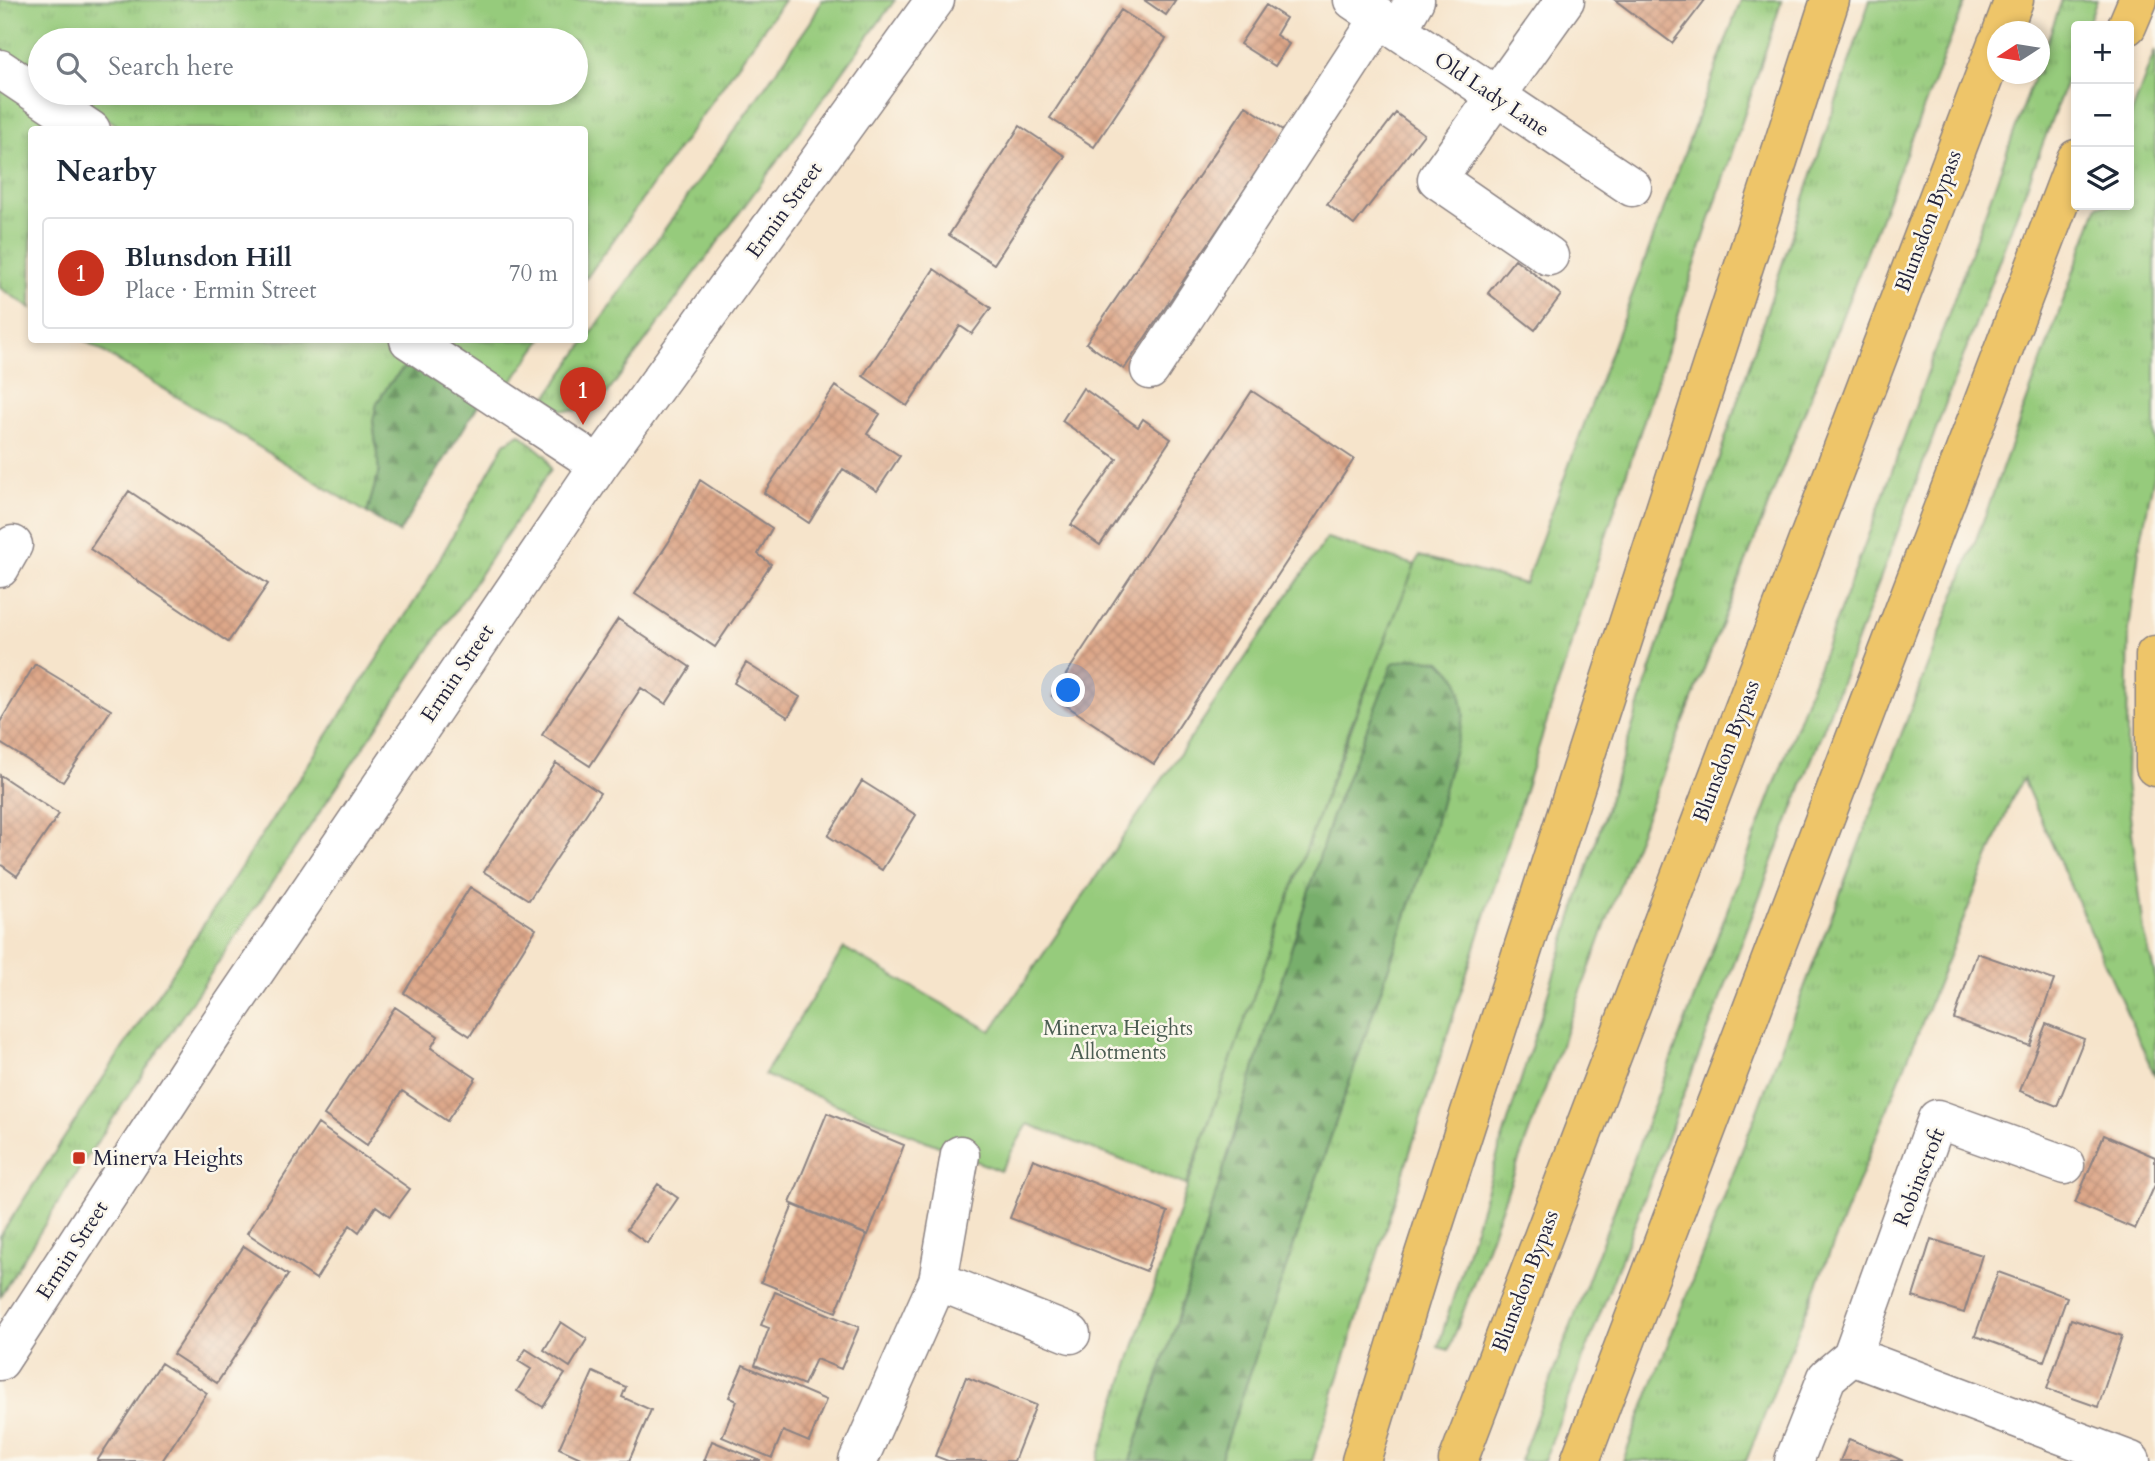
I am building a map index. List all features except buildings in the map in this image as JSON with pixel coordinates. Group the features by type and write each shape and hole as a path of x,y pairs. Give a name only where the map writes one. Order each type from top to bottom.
{"main road":[{"path":"1361,1461 1423,1257 1830,0"},
{"path":"2006,21 2014,0"},
{"path":"2129,21 2138,0"},
{"name":"Blunsdon Bypass","path":"1458,1461 1987,69"},
{"path":"1580,1461 2071,172"},
{"path":"2155,655 2155,767"}],"street":[{"name":"Ermin Street","path":"0,1361 210,1038 599,465 935,0"},
{"path":"1549,256 1437,178 1494,95 1565,0"},
{"path":"1150,370 1387,12"},
{"name":"Old Lady Lane","path":"1387,12 1494,95 1632,187"},
{"path":"0,69 28,88"},
{"path":"54,105 85,126"},
{"path":"414,343 599,465"},
{"name":"Robinscroft","path":"1794,1461 1827,1377 1852,1356 1937,1119 2065,1165"},
{"path":"858,1461 938,1281 960,1155"},
{"path":"938,1281 1071,1334"},
{"path":"1852,1356 2131,1461"}],"green space":[{"path":"0,0 784,0 588,276 588,126 118,126 86,105 588,105 588,28 28,28 28,67 0,48"},
{"path":"822,0 895,0 601,402 593,411 562,410 545,399 584,343 588,343 588,338 812,20"},
{"path":"1741,0 1782,0 1597,563 1312,1461 1220,1461 1426,858 1413,658 1393,664 1331,819 1177,1321 1130,1461 1097,1461 1248,1010 1329,787 1415,565 1419,556 1525,584"},
{"path":"1870,0 1966,0 1630,858 1449,1350 1438,1347 1650,672"},
{"path":"2062,0 2097,0 2089,21 2071,21 2071,68 1850,659 1544,1461 1520,1461 1883,496 2031,84 2050,84 2050,34"},
{"path":"2155,50 2155,470 2139,550 2129,629 2126,782 2144,931 2155,975 2155,1076 2023,779 2012,799 1746,1461 1623,1461 1986,513 2096,210 2134,210 2134,107"},
{"path":"0,83 28,102 28,105 33,105 64,126 28,126 28,306 0,288"},
{"path":"89,343 387,343 412,359 389,384 373,420 379,471 367,513"},
{"path":"442,343 540,343 512,381 502,384"},
{"path":"412,359 495,378 399,533 367,513 379,471 373,420 377,403 389,384"},
{"path":"520,434 546,456 551,469 83,1163 0,1296 0,1236 424,587 505,443"},
{"name":"Minerva Heights Allotments","path":"1327,538 1415,565 1350,727 1186,1185 1028,1124 1000,1171 764,1075 844,948 991,1031"},
{"path":"1413,658 1441,661 1458,679 1464,715 1426,858 1220,1461 1130,1461 1177,1321 1331,819 1393,663"}],"place":[{"name":"Blunsdon Hill","path":"583,425"},
{"name":"Minerva Heights","path":"79,1158"}]}
